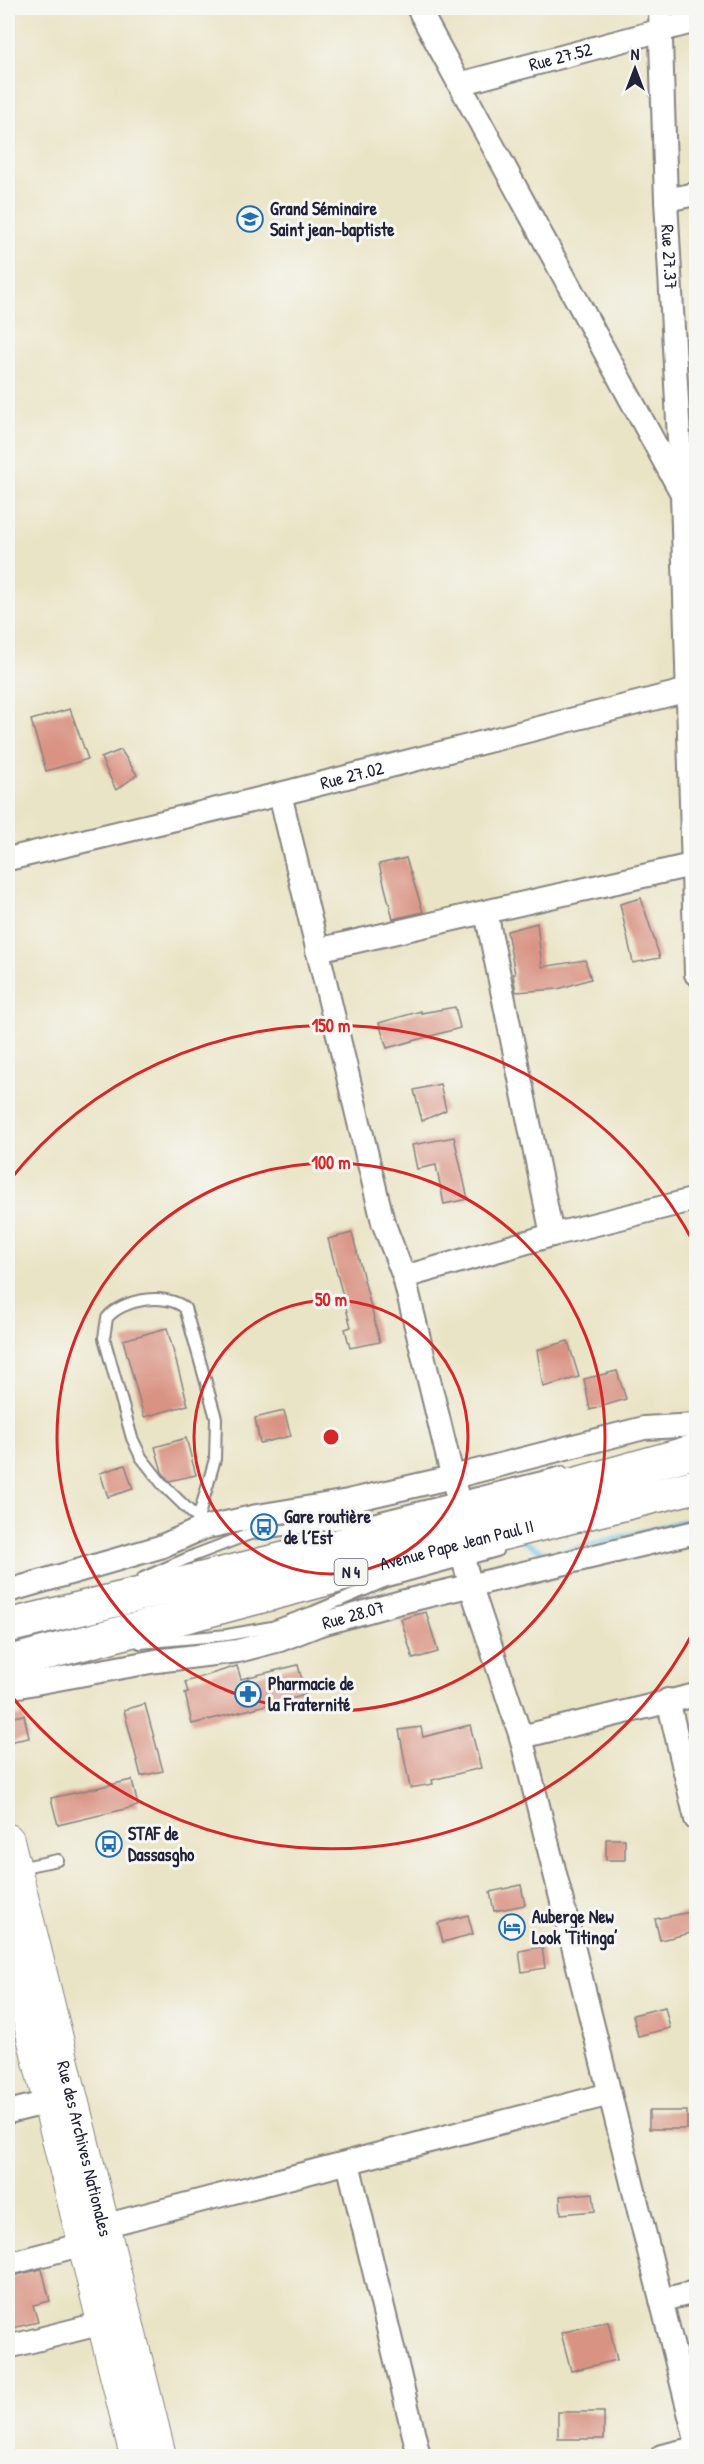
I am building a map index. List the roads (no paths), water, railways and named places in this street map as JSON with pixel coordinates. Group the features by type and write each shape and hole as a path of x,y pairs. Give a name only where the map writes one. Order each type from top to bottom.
{"highway":[{"name":"Avenue Pape Jean Paul II","path":"8,1663 688,1448"},
{"name":"Avenue Pape Jean Paul II","path":"8,1626 459,1519 696,1486"}],"street":[{"path":"418,8 682,494"},
{"name":"Rue 27.52","path":"459,84 661,19 696,21"},
{"name":"Rue 27.37","path":"661,19 666,200 687,366 682,494 690,531 696,974"},
{"path":"666,200 696,194"},
{"name":"Rue 27.02","path":"8,859 280,794 692,689"},
{"path":"280,794 383,1221 404,1277 459,1519 471,1587 521,1737 696,2440"},
{"path":"317,950 695,865"},
{"path":"486,912 552,1235"},
{"path":"404,1277 552,1235 696,1199"},
{"path":"8,1591 160,1547 200,1524 348,1501 459,1519 644,1428 696,1425"},
{"name":"Rue 28.07","path":"8,1688 156,1661 238,1651 390,1605 696,1532"},
{"path":"521,1737 696,1695"},
{"path":"668,1700 696,1819"},
{"name":"Rue des Archives Nationales","path":"11,1854 94,2235 103,2323 136,2457"},
{"name":"Rue des Archives Nationales","path":"8,1935 49,2102 94,2235 160,2457"},
{"path":"8,2264 94,2235 348,2163 610,2094"},
{"path":"8,2112 49,2102"},
{"path":"348,2163 419,2457"},
{"path":"662,2300 696,2292"},
{"path":"8,2347 103,2323"},
{"path":"662,2457 696,2448"}],"lane":[{"path":"156,1298 178,1302 185,1308 216,1418 217,1438 213,1472 200,1524 153,1473 141,1457 132,1438 104,1338 107,1318 119,1308 156,1298"},
{"path":"688,1448 696,1445"},
{"path":"130,1645 227,1635 272,1627 313,1612 384,1582 459,1519 570,1470"},
{"path":"630,1514 696,1492"},
{"path":"134,1581 250,1534 368,1520 459,1519 508,1548"},
{"path":"8,1672 108,1649"},
{"path":"11,1854 58,1860"}],"waterway":[{"path":"523,1541 549,1555 696,1518"}],"place":[{"name":"Grand Séminaire Saint jean-baptiste","path":"250,219"},
{"name":"Gare routière de l´Est","path":"264,1527"},
{"name":"Pharmacie de la Fraternité","path":"248,1694"},
{"name":"STAF de Dassasgho","path":"109,1844"},
{"name":"Auberge New Look ‘Titinga’","path":"512,1927"}]}
